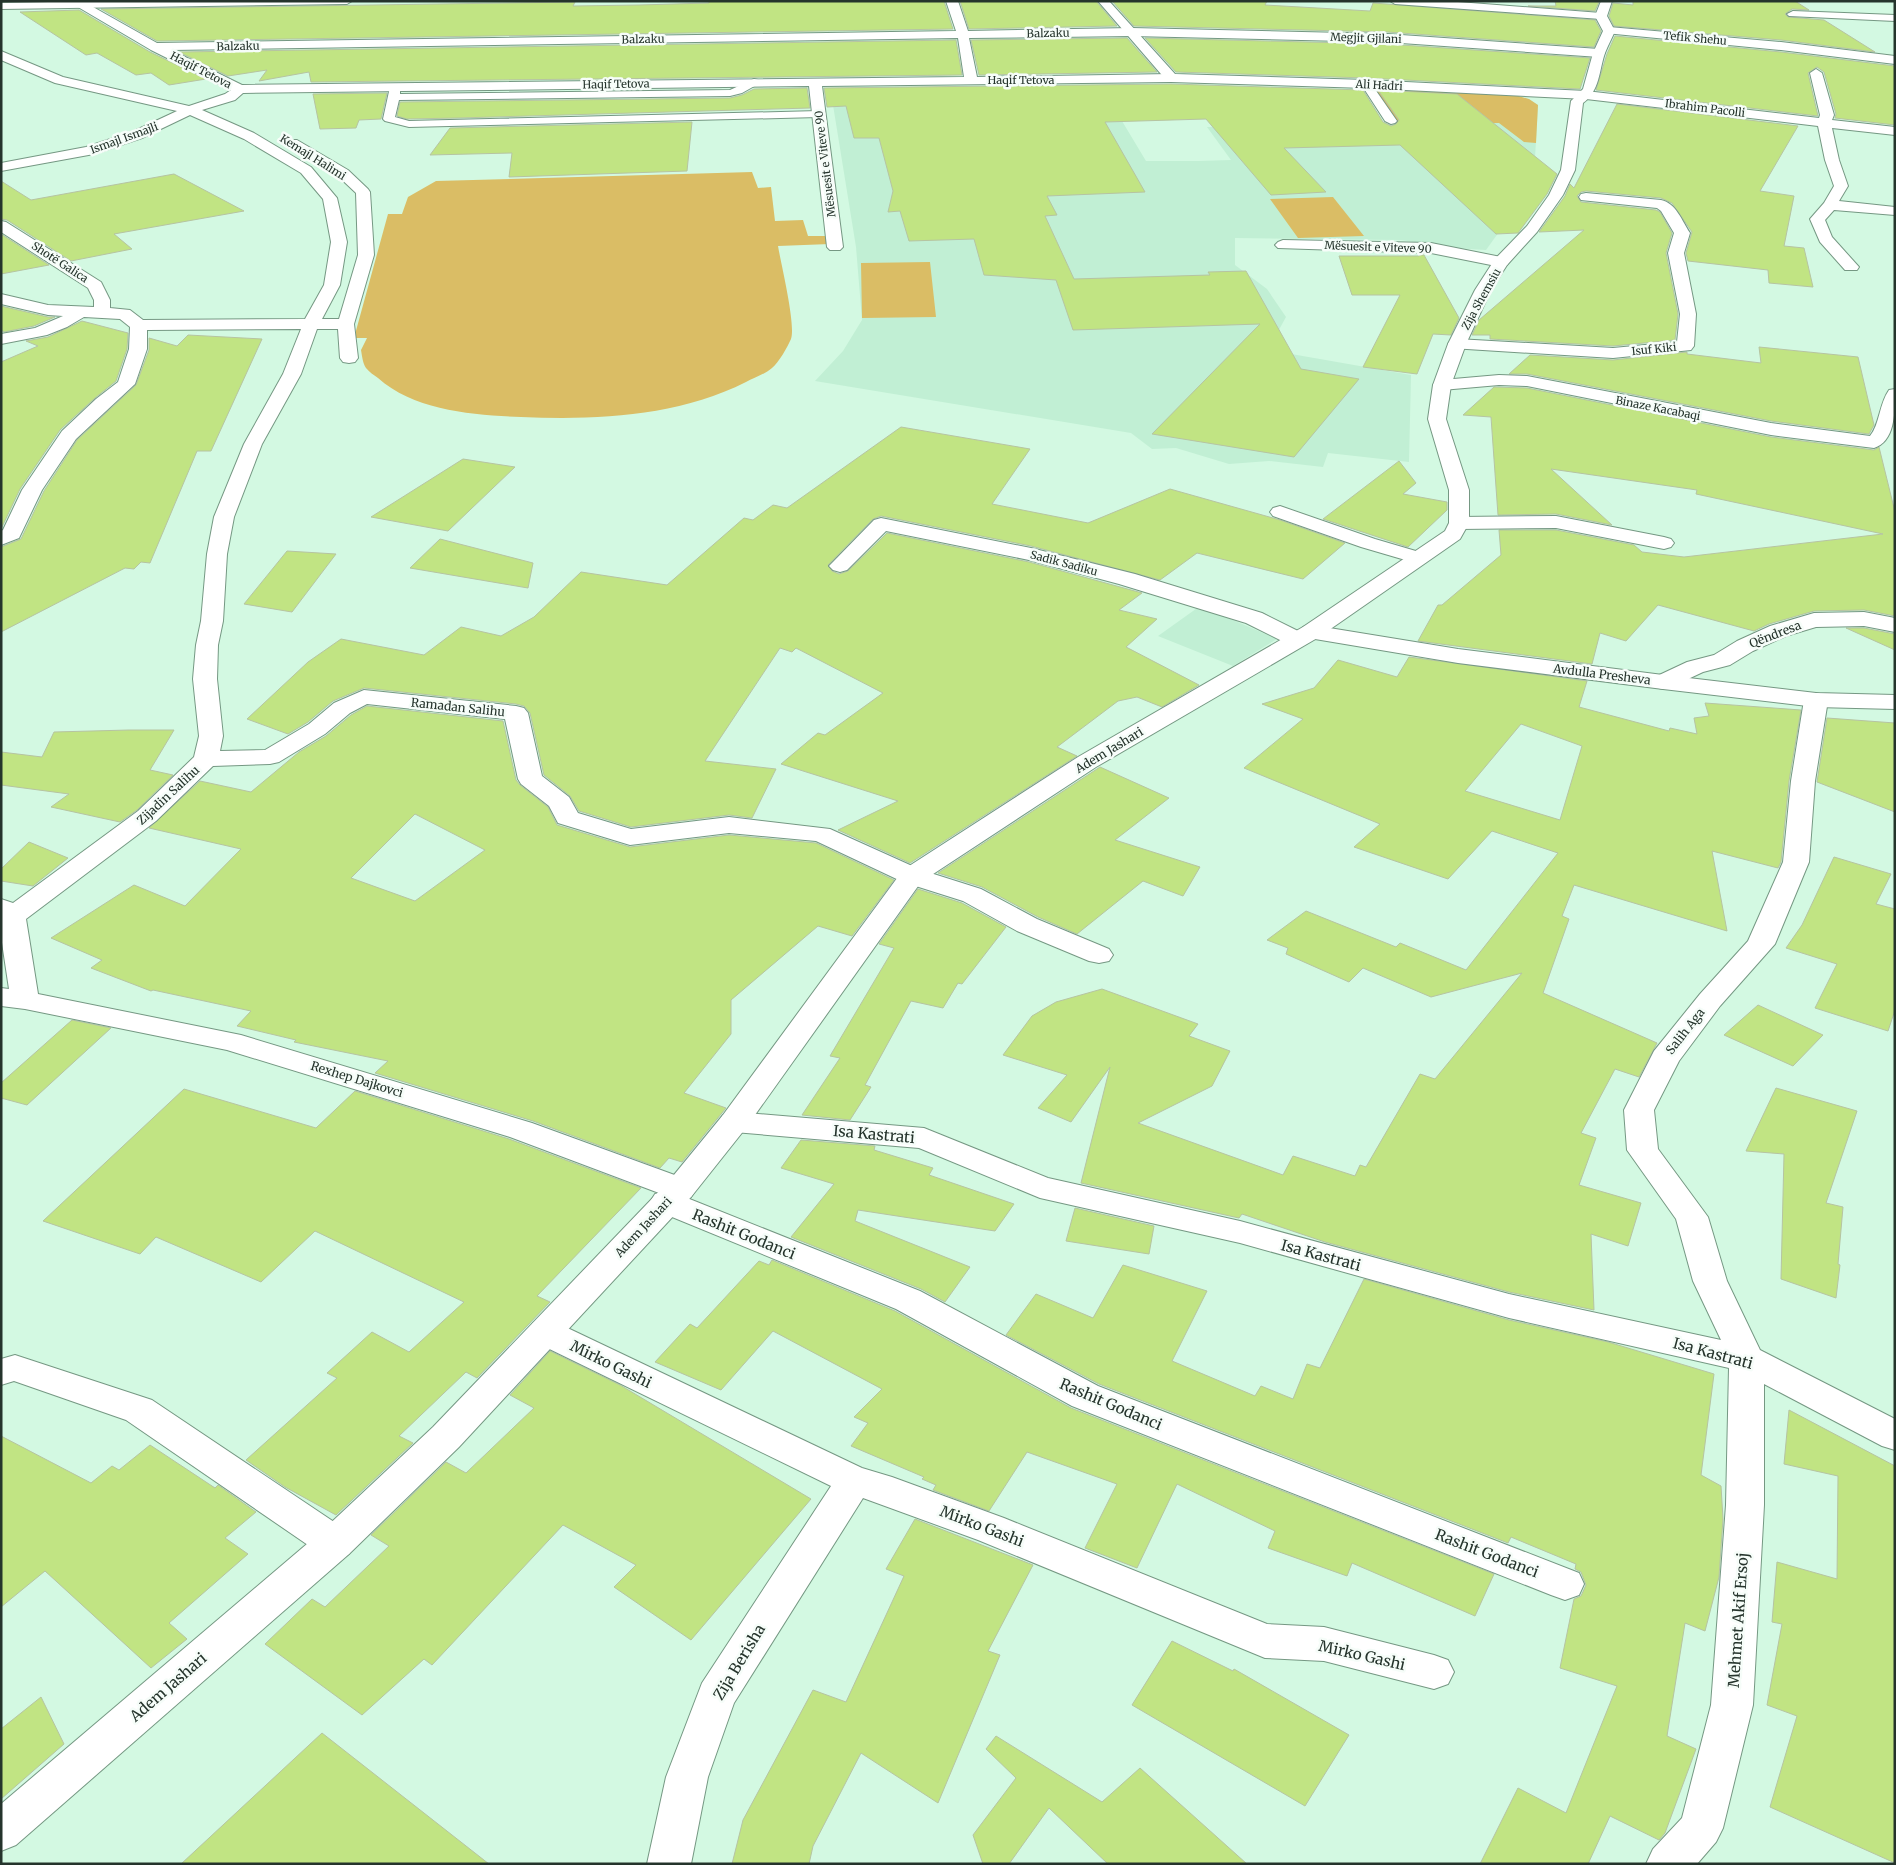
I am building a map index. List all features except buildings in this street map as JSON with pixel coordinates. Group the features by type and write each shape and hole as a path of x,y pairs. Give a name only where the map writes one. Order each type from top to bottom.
{"street":[{"path":"1,6 347,1"},
{"path":"952,1 963,35 971,80"},
{"path":"1103,1 1171,78"},
{"path":"1395,1 1601,16"},
{"path":"1607,1 1601,16 1609,31"},
{"path":"1785,1 1792,18 1895,18"},
{"name":"Haqif Tetova","path":"82,5 155,47 211,73 240,90 395,92 754,82 1171,78"},
{"name":"Tefik Shehu","path":"1609,31 1783,42 1895,60"},
{"name":"Zija Shemsiu","path":"1459,523 1460,490 1436,419 1442,385 1457,344 1484,290 1502,262 1532,229 1556,195 1568,170 1577,101 1586,95 1599,53 1609,31"},
{"name":"Balzaku","path":"155,47 1132,32"},
{"name":"Megjit Gjilani","path":"1132,32 1387,38 1599,53"},
{"name":"Zijadin Salihu","path":"1,56 60,80 190,110 249,136 306,170 330,198 340,242 332,285 311,324 292,374 253,444 224,517 217,554 205,678 211,736 206,759 147,816 7,912"},
{"path":"1816,73 1827,115 1824,123 1832,160 1841,186 1830,205 1816,218 1825,239 1851,267"},
{"name":"Ali Hadri","path":"1171,78 1366,84 1586,95"},
{"name":"Mësuesit e Viteve 90","path":"815,82 835,247"},
{"name":"Ismajl Ismajli","path":"1,167 89,151 137,135 190,110 226,98 240,90"},
{"name":"Ibrahim Pacolli","path":"1586,95 1630,98 1895,131"},
{"path":"226,98 232,109 238,112"},
{"name":"Kemajl Halimi","path":"280,136 343,173 363,192 366,255 346,324 349,358"},
{"name":"Isuf Kiki","path":"1457,344 1613,353 1685,346 1688,314 1676,253 1682,233 1667,208 1661,204 1586,197"},
{"path":"1830,205 1895,211"},
{"name":"Shotë Galica","path":"1,225 95,286 102,300 102,312"},
{"name":"Mësuesit e Viteve 90","path":"1283,245 1431,248 1502,262"},
{"path":"1,299 48,310 124,314 138,325 346,324"},
{"path":"1,339 36,332 67,321 79,313"},
{"path":"1,539 12,534 32,490 69,436 102,403 126,384 138,349 138,325"},
{"name":"Binaze Kacabaqi","path":"1442,385 1500,380 1527,381 1761,427 1895,444"},
{"path":"1874,442 1883,435 1891,401 1895,394"},
{"path":"1280,512 1368,543 1419,558"},
{"path":"1304,635 1453,535 1459,523 1556,522 1664,543"},
{"name":"Sadik Sadiku","path":"840,566 882,524 1031,554 1127,579 1304,635"},
{"name":"Qëndresa","path":"1662,682 1695,667 1722,660 1745,646 1778,631 1814,620 1864,619 1895,625"},
{"name":"Avdulla Presheva","path":"1304,635 1662,682 1816,700 1895,702"},
{"name":"Adem Jashari","path":"1,1832 335,1543 446,1437 673,1196 734,1122 912,876 1087,762 1304,635"},
{"name":"Ramadan Salihu","path":"206,759 270,757 317,729 342,708 364,697 516,713 530,779 560,802 567,818 630,837 729,824 821,834 912,876"},
{"name":"Salih Aga","path":"1746,1359 1710,1281 1692,1217 1643,1150 1639,1110 1665,1058 1710,1000 1761,944 1796,862 1803,781 1816,700"},
{"path":"912,876 972,895 1027,925 1099,955"},
{"name":"Rexhep Dajkovci","path":"7,912 13,998 231,1042 327,1070 521,1130 673,1196"},
{"name":"Isa Kastrati","path":"734,1122 924,1138 1040,1187 1240,1232 1509,1306 1746,1359 1895,1436"},
{"name":"Rashit Godanci","path":"673,1196 908,1300 1085,1396 1566,1584"},
{"name":"Mirko Gashi","path":"545,1332 854,1481 879,1487 991,1529 1265,1642 1324,1644 1434,1672"},
{"name":"Mehmet Akif Ersoj","path":"1668,1864 1701,1828 1732,1705 1745,1505 1746,1359"},
{"path":"1,1372 15,1368 138,1410 335,1543"},
{"name":"Zija Berisha","path":"669,1864 687,1777 716,1696 854,1481"}],"lane":[{"path":"1366,84 1391,121"},
{"path":"395,92 389,119 409,124 819,114"}],"shaded area":[{"path":"1371,88 1515,95 1529,99 1538,105 1536,143 1524,142 1499,123 1397,124"},
{"path":"1529,99 1538,105 1535,158 1509,218 1486,250 1453,248 1401,240 1235,238 1235,265 1267,289 1286,317 1268,350 1411,375 1409,462 1328,453 1323,467 1269,461 1229,464 1176,448 1152,449 1131,433 815,381 843,351 862,320 856,247 833,105 1116,111 1146,161 1198,161 1231,160 1207,127 1396,124"},
{"path":"752,172 758,188 771,187 775,221 803,220 808,236 828,236 830,244 778,246 790,308 791,339 783,355 775,365 759,376 719,394 692,403 664,409 636,414 550,418 484,415 427,404 409,398 393,389 365,366 361,350 367,338 354,338 388,214 402,214 408,197 436,181"},
{"path":"1333,197 1364,236 1298,238 1270,199"},
{"path":"930,262 936,317 862,318 861,263"},
{"path":"1200,606 1277,639 1233,666 1158,636"}]}
